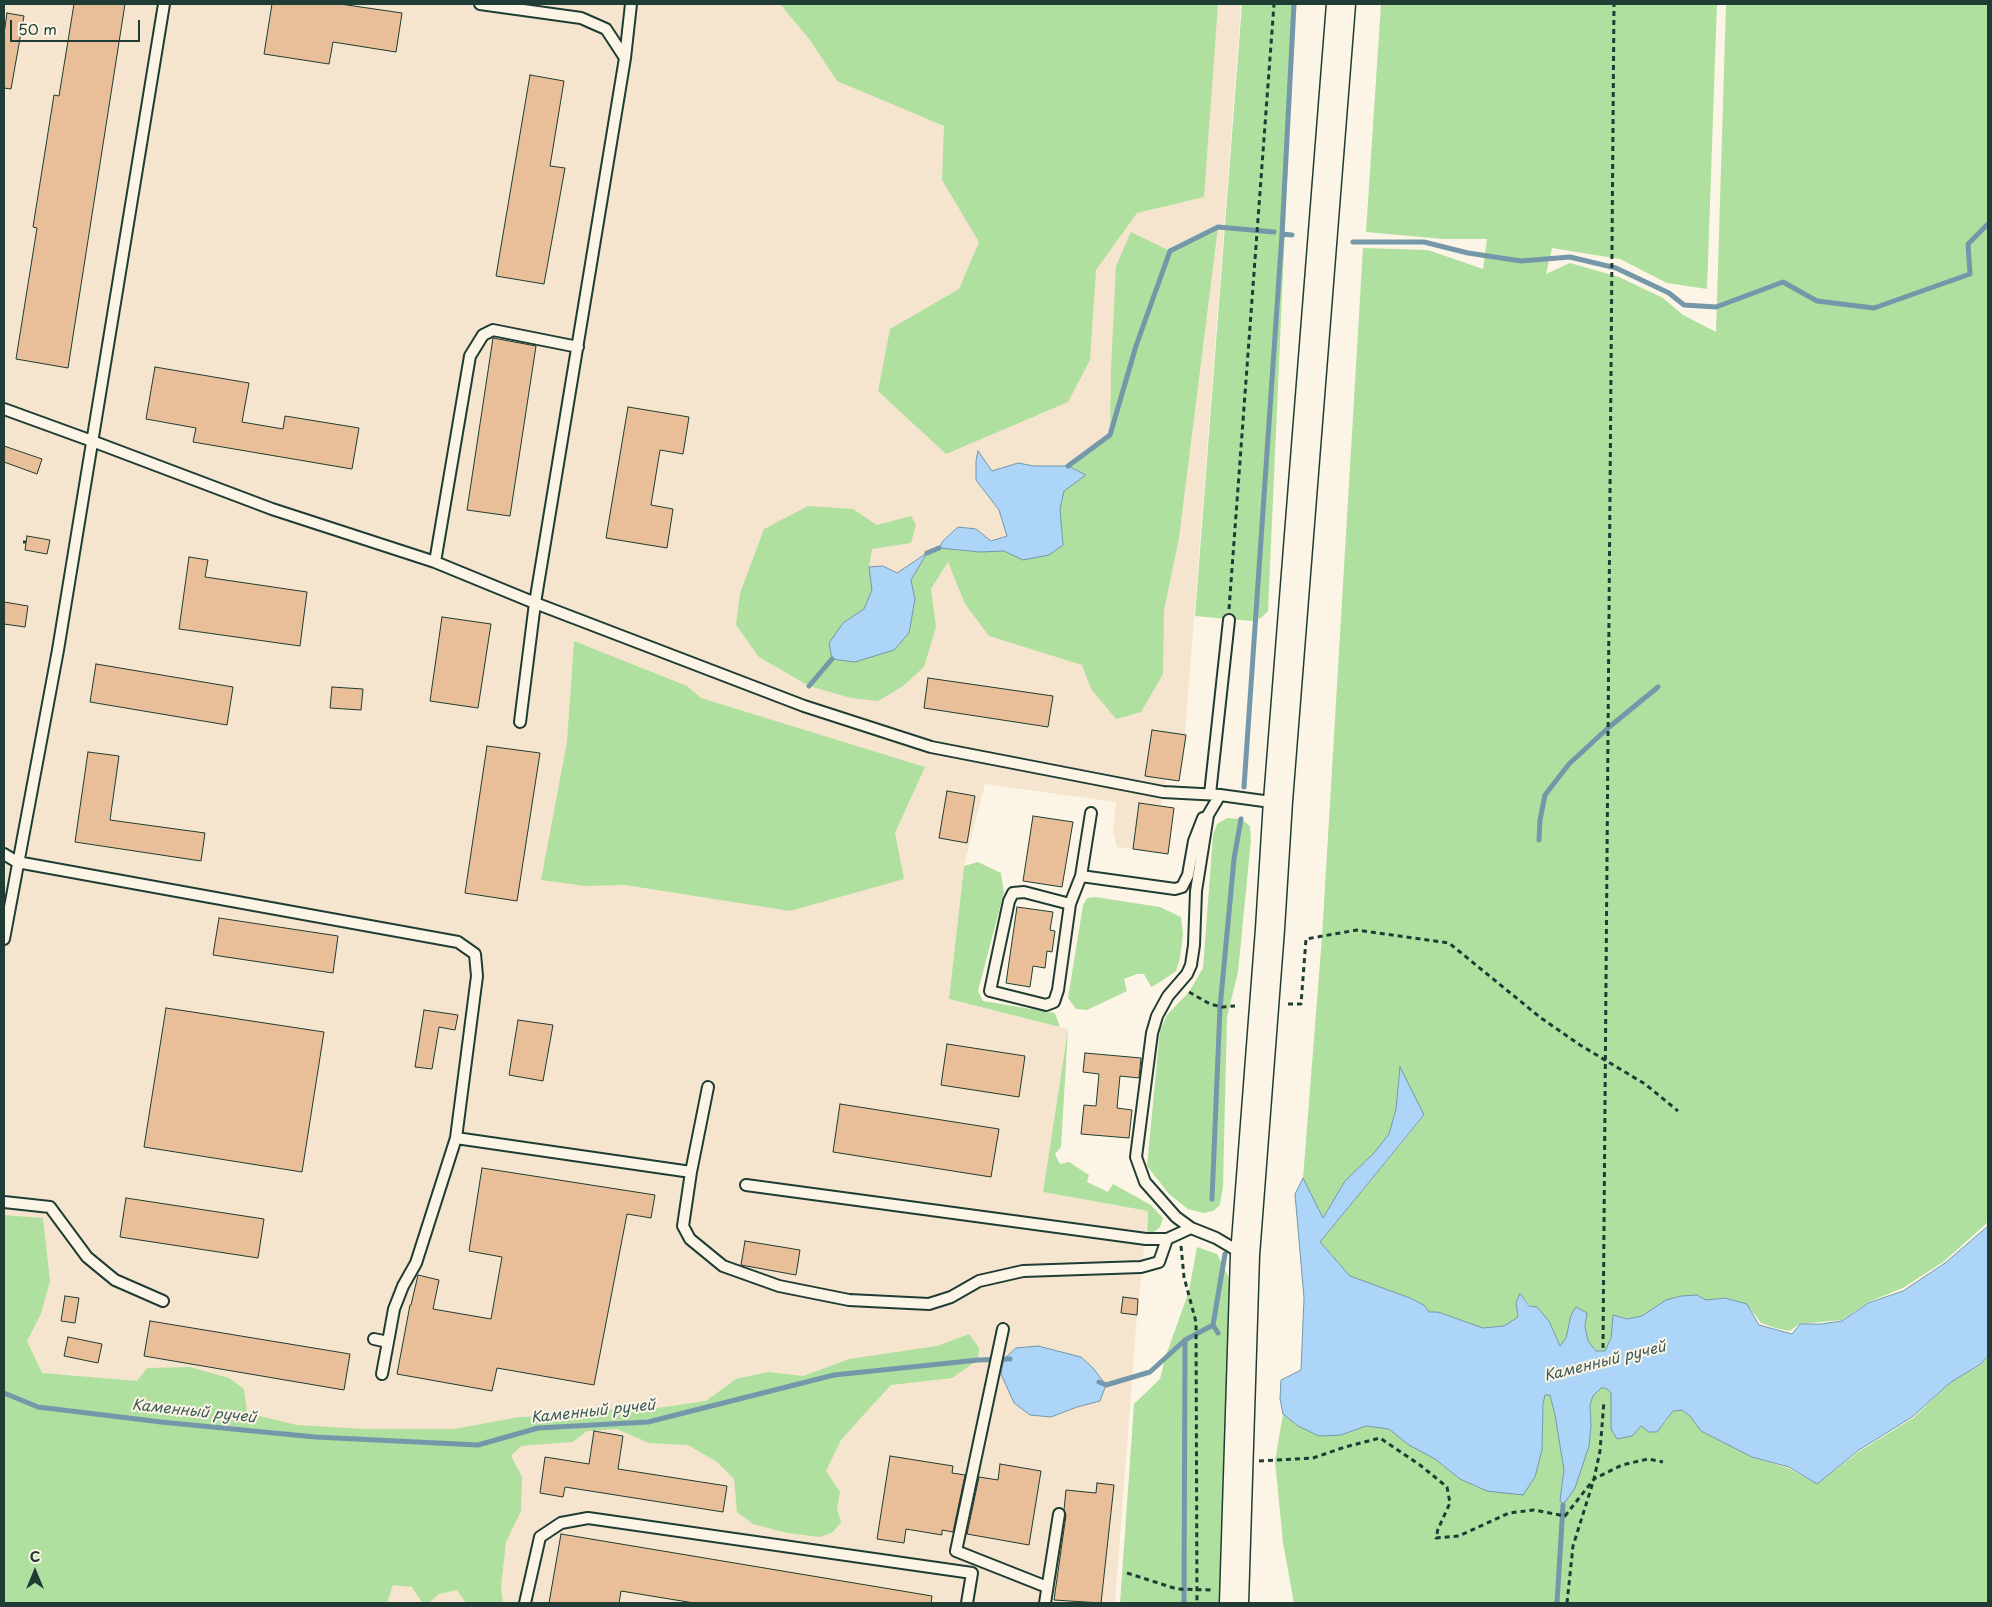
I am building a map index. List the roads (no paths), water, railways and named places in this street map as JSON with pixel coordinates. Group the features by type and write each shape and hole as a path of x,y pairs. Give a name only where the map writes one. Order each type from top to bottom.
{"main road":[{"path":"1234,1603 1245,1255 1278,801 1341,4"}],"lane":[{"path":"4,939 58,650 164,4"},
{"path":"480,4 581,18 606,29 625,58"},
{"path":"520,722 535,603 625,58 631,4"},
{"path":"436,562 470,356 483,335 493,330 578,347"},
{"path":"4,409 272,509 436,562 535,603 804,706 931,747 1163,792 1215,794 1271,802 1278,801"},
{"path":"1229,620 1215,794 1208,815 1196,890 1193,957 1186,974 1168,996 1157,1016 1152,1033 1136,1157 1145,1182 1176,1217 1191,1228 1216,1238 1245,1255"},
{"path":"1070,904 1024,892 1013,893 1009,901 990,991 1046,1005 1054,1002 1058,990 1070,904 1081,876 1091,813"},
{"path":"1175,889 1182,887 1186,882 1194,841 1204,817 1208,815"},
{"path":"4,854 17,862 458,942 475,954 477,976 456,1138 416,1263 403,1286 394,1309 382,1374"},
{"path":"1081,876 1175,889 1196,890"},
{"path":"708,1087 691,1172 683,1226 690,1239 723,1266 779,1286 849,1300 929,1304 951,1297 979,1281 1023,1271 1142,1267 1159,1262 1167,1239"},
{"path":"456,1138 691,1172"},
{"path":"746,1185 1146,1239 1167,1239 1191,1228"},
{"path":"4,1202 50,1207 87,1257 115,1280 163,1301"},
{"path":"1003,1329 956,1551 1047,1587"},
{"path":"374,1340 388,1342"},
{"path":"1045,1603 1059,1514"},
{"path":"525,1603 540,1537 561,1523 588,1518 972,1573 967,1603"}],"water":[{"path":"978,451 992,471 1018,463 1034,466 1068,466 1086,475 1064,491 1060,509 1063,545 1049,555 1023,560 1004,551 980,552 939,548 943,541 958,527 976,529 991,541 1007,536 999,510 976,480"},
{"path":"927,553 911,580 915,599 909,633 894,650 855,662 832,659 829,643 843,623 864,609 872,590 869,567 883,566 897,573"},
{"path":"1400,1067 1424,1115 1320,1242 1350,1276 1410,1298 1424,1305 1429,1312 1438,1312 1483,1328 1504,1326 1518,1317 1516,1303 1520,1293 1529,1306 1537,1307 1549,1321 1560,1346 1566,1338 1571,1315 1576,1307 1587,1313 1585,1326 1588,1341 1596,1351 1605,1351 1611,1338 1613,1315 1627,1319 1642,1316 1666,1300 1681,1296 1697,1295 1706,1300 1725,1298 1747,1304 1759,1325 1792,1334 1800,1324 1842,1321 1868,1303 1903,1291 1945,1263 1988,1226 1988,1356 1981,1364 1951,1382 1912,1417 1859,1450 1817,1484 1789,1467 1752,1457 1701,1431 1690,1416 1682,1410 1673,1411 1657,1432 1649,1432 1641,1426 1632,1436 1617,1439 1611,1429 1611,1393 1606,1388 1601,1388 1593,1396 1590,1405 1591,1426 1589,1446 1575,1488 1563,1505 1560,1500 1564,1470 1550,1395 1545,1395 1543,1404 1542,1450 1535,1477 1523,1495 1487,1491 1460,1479 1435,1459 1409,1445 1389,1429 1366,1426 1341,1435 1319,1436 1298,1426 1283,1414 1280,1399 1281,1380 1301,1370 1304,1298 1295,1194 1303,1178 1323,1218 1345,1181 1374,1153 1389,1134 1396,1109"},
{"path":"1038,1346 1081,1357 1093,1368 1106,1385 1100,1401 1051,1417 1030,1415 1014,1403 1001,1374 1004,1359 1016,1348"}],"waterway":[{"path":"1244,787 1282,234 1294,4"},
{"path":"1353,242 1424,242 1468,253 1521,261 1570,257 1616,268 1669,293 1684,305 1716,307 1783,282 1817,301 1874,308 1970,274 1968,244 1988,224"},
{"path":"1068,466 1110,435 1136,346 1170,251 1218,227 1274,232"},
{"path":"1282,234 1292,235"},
{"path":"927,553 939,548"},
{"path":"809,686 832,659"},
{"path":"1539,840 1540,820 1545,795 1569,764 1608,728 1658,687"},
{"path":"1212,1199 1220,1008 1234,859 1241,819"},
{"path":"1213,1325 1225,1254"},
{"name":"Каменный ручей","path":"1099,1382 1106,1385 1150,1372 1185,1340 1213,1325 1218,1333"},
{"path":"1184,1603 1185,1340"},
{"name":"Каменный ручей","path":"4,1393 38,1407 161,1422 315,1437 478,1445 538,1428 648,1422 834,1375 978,1360 1010,1359"},
{"path":"1557,1603 1563,1505"}]}
